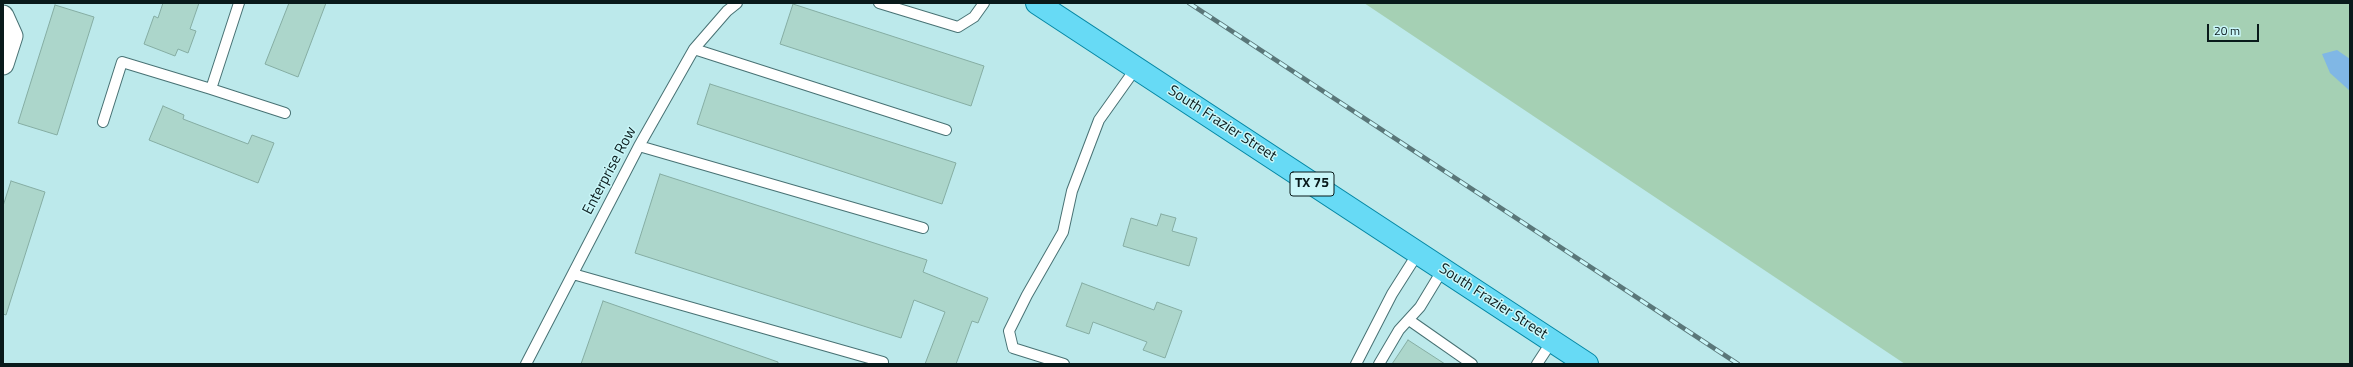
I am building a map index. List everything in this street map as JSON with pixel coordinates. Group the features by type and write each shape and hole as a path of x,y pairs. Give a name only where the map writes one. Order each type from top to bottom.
{"main road":[{"name":"South Frazier Street","path":"1037,3 1587,364"}],"street":[{"path":"3,16 12,36 3,64"}],"lane":[{"path":"211,89 239,3"},
{"name":"Enterprise Row","path":"526,364 639,146 694,50 727,11 737,3"},
{"path":"879,3 958,27 974,18 984,3"},
{"path":"694,50 946,130"},
{"path":"103,122 122,62 285,113"},
{"path":"1064,364 1013,348 1009,331 1026,295 1062,232 1072,191 1099,120 1136,68"},
{"path":"639,146 923,228"},
{"path":"1356,364 1392,294 1418,253"},
{"path":"1379,364 1399,330 1420,307 1443,269"},
{"path":"573,274 883,362"},
{"path":"1409,320 1472,364"},
{"path":"1537,364 1552,341"}],"green space":[{"path":"1364,3 2350,3 2350,364 1905,364"}],"water":[{"path":"2337,50 2350,59 2350,91 2330,73 2322,54"}],"building":[{"path":"163,3 199,3 190,29 196,31 188,53 178,49 175,56 144,44 154,16 158,18"},
{"path":"289,3 326,3 298,77 265,64"},
{"path":"793,4 984,66 971,106 780,44"},
{"path":"55,5 94,17 57,135 18,123"},
{"path":"710,84 956,163 942,204 697,124"},
{"path":"163,106 184,115 183,119 248,144 252,135 274,143 258,183 149,140"},
{"path":"660,174 927,260 923,272 988,298 978,323 972,321 956,364 925,364 945,312 914,300 901,338 635,253"},
{"path":"11,181 45,192 6,315 3,314 3,206"},
{"path":"1161,214 1176,218 1172,231 1197,238 1189,266 1123,246 1131,218 1157,226"},
{"path":"1082,283 1154,310 1157,302 1182,311 1165,358 1143,350 1147,342 1093,322 1089,334 1066,326"},
{"path":"603,301 778,362 778,364 581,364"},
{"path":"1408,340 1445,364 1392,364"}],"railway":[{"path":"1189,3 1738,364"}]}
